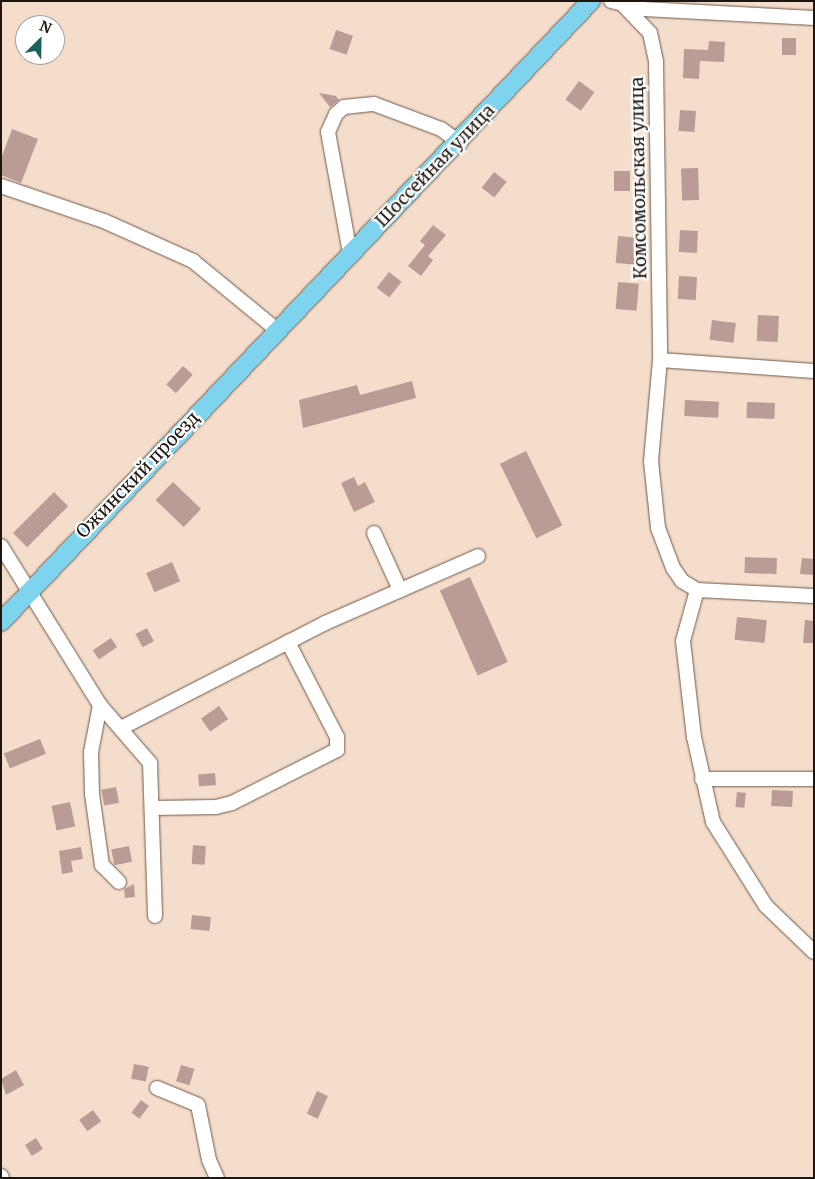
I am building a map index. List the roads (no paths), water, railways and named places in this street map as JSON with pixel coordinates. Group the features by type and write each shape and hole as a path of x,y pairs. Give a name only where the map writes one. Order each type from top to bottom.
{"main road":[{"name":"Шоссейная улица","path":"277,330 350,253 460,143 591,1"},
{"name":"Ожинский проезд","path":"1,622 29,590 277,330"}],"street":[{"path":"611,1 626,7 814,18"},
{"name":"Комсомольская улица","path":"626,7 650,33 656,61 660,360 651,461 658,528 673,568 682,581 697,590"},
{"path":"350,253 328,132 336,114 344,107 374,104 441,129 460,143"},
{"path":"1,186 104,222 193,261 277,330"},
{"path":"660,360 814,371"},
{"path":"374,533 400,590"},
{"path":"1,546 100,704 150,763 154,808 154,916"},
{"path":"121,728 288,642 478,556"},
{"path":"814,596 697,590 683,641 702,779 713,822 766,906 814,952"},
{"path":"154,808 216,807 232,803 336,750 337,737 288,642"},
{"path":"100,704 91,752 92,794 102,865 119,882"},
{"path":"702,779 814,780"},
{"path":"157,1088 198,1105 209,1160 217,1178"}]}
